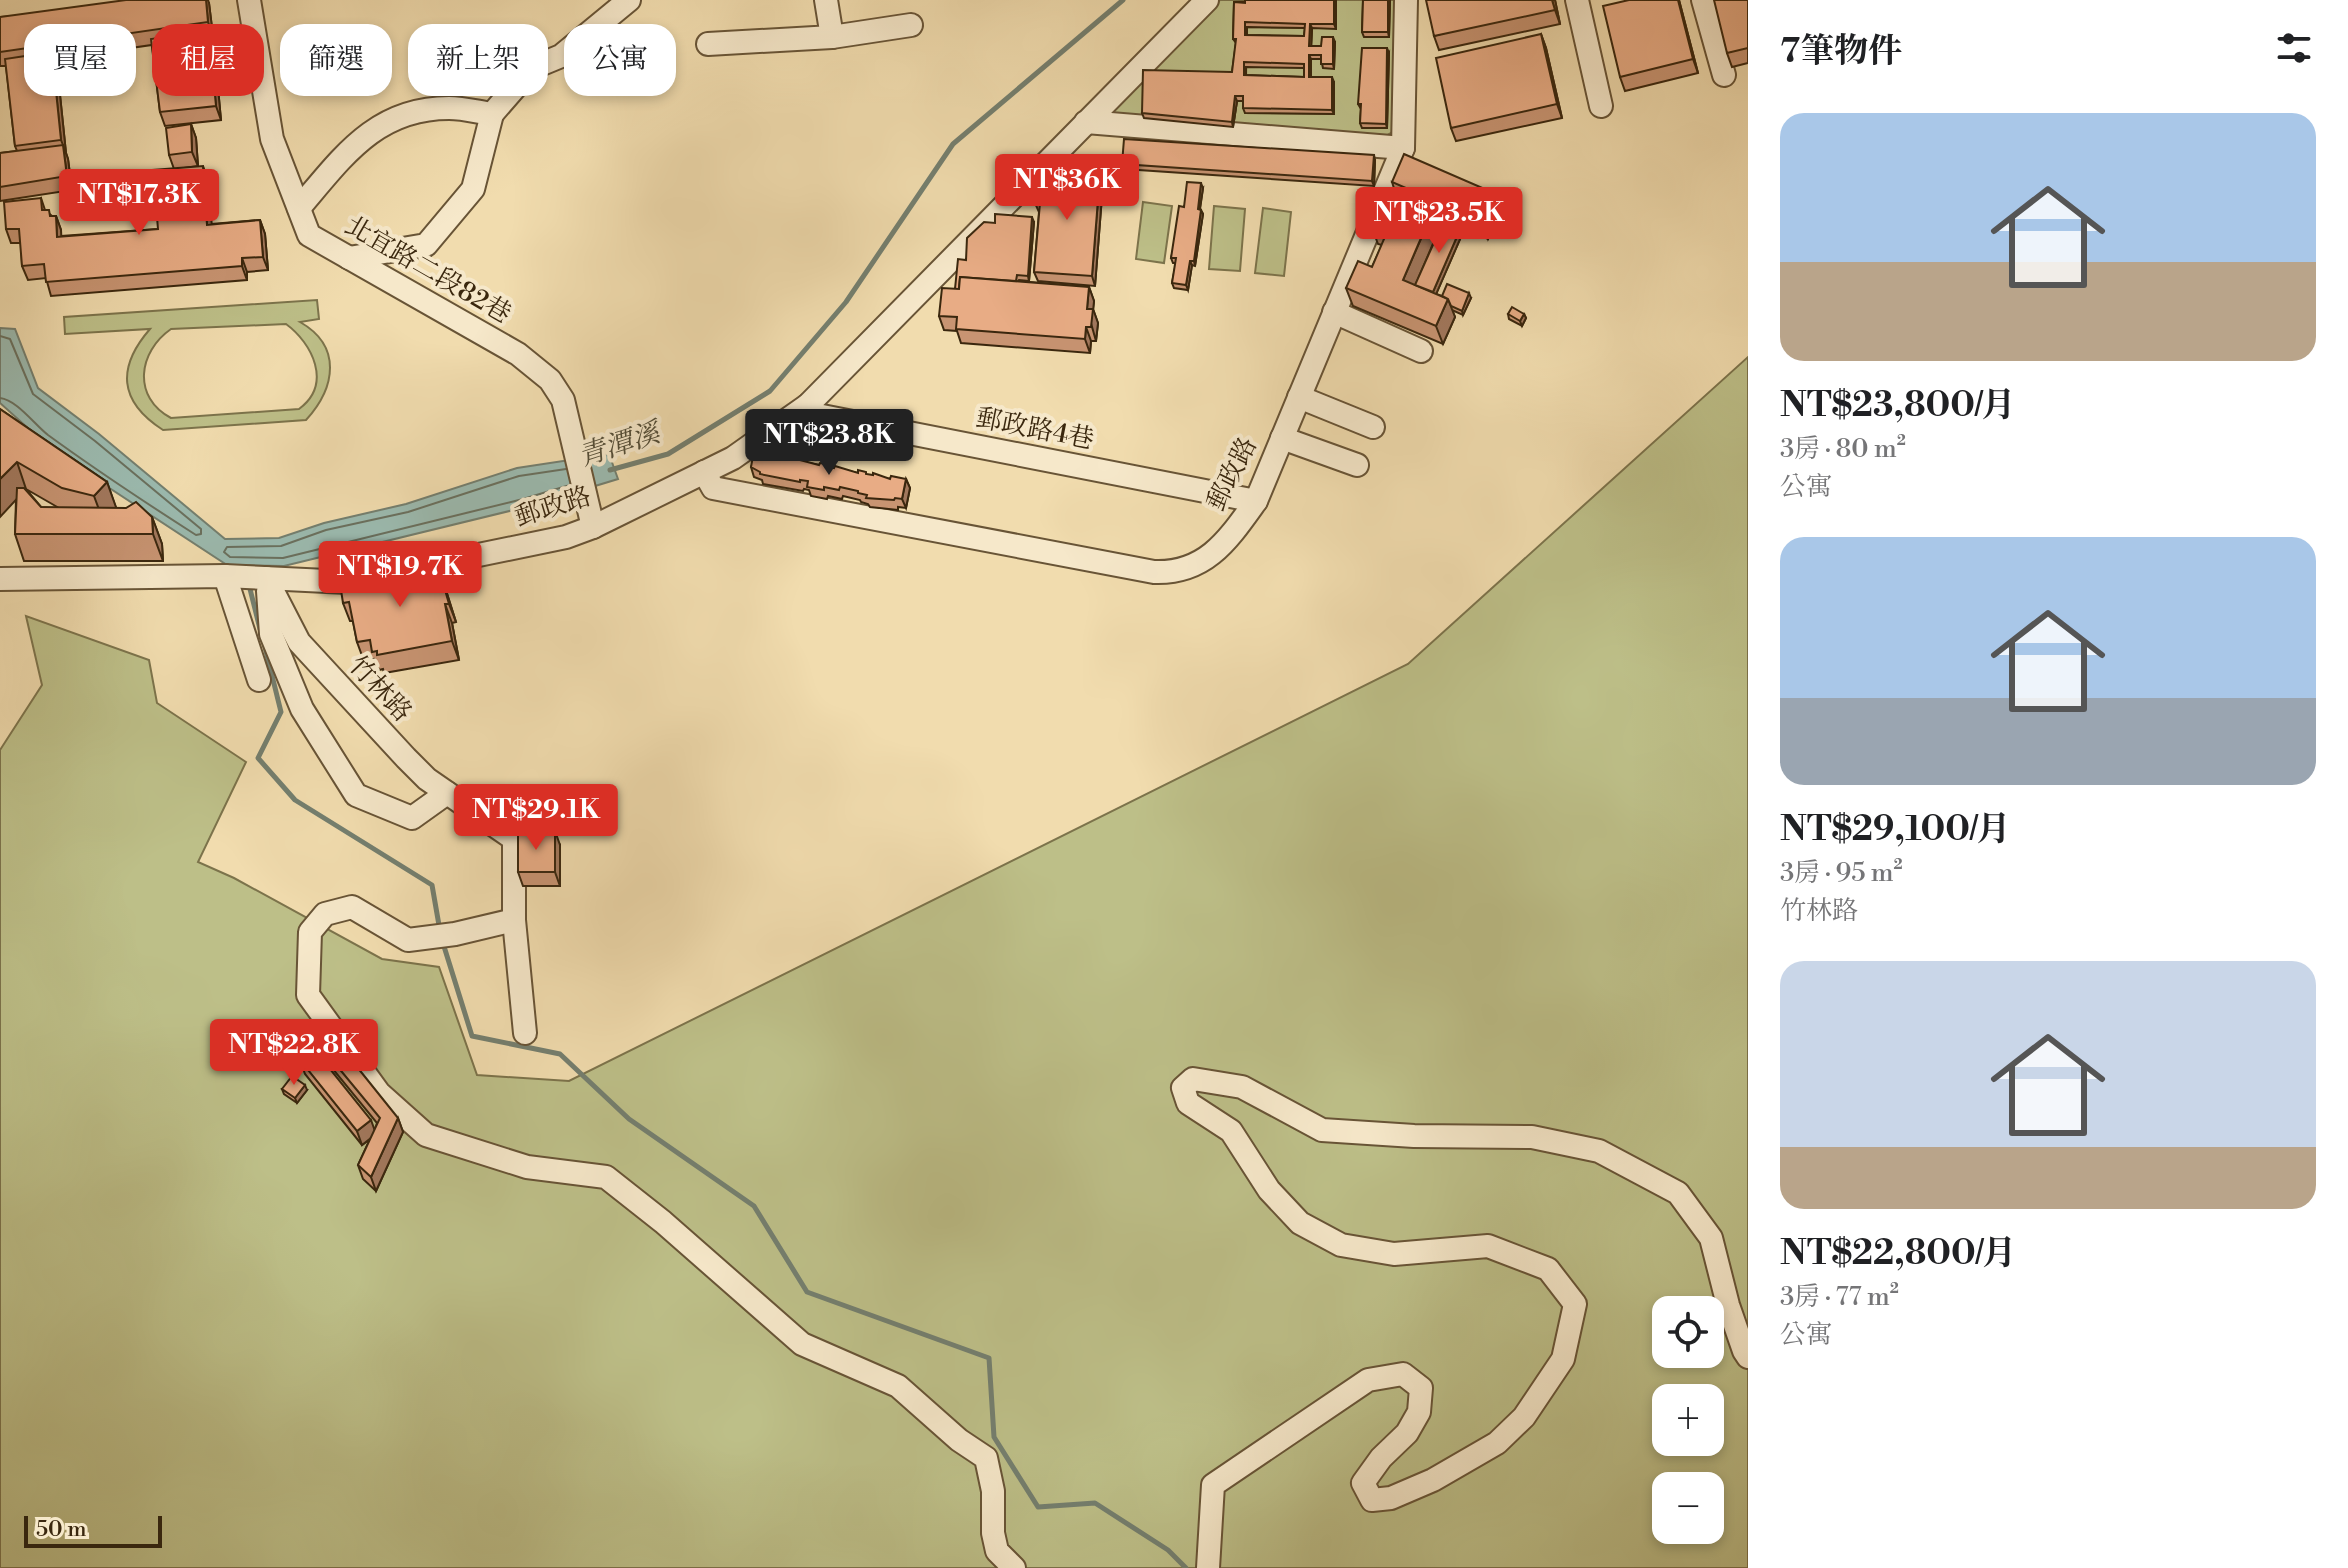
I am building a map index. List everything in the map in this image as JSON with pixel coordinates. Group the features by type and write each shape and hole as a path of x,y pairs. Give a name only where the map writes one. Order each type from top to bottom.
{"street":[{"name":"北宜路二段82巷","path":"249,0 272,139 309,235 518,354 550,380 563,400 593,527"},
{"path":"349,258 426,245 473,189 492,114 532,68 561,56 629,0"},
{"path":"826,0 832,37"},
{"name":"郵政路","path":"266,578 347,582 566,537 593,527 733,458 808,405 1207,0"},
{"name":"郵政路","path":"704,472 713,488 1154,572 1175,573 1190,569 1224,544 1256,501 1403,148 1406,0"},
{"path":"1577,0 1601,106"},
{"path":"1703,0 1724,75"},
{"path":"708,44 832,37 911,25"},
{"path":"299,208 354,145 398,115 449,108 492,114"},
{"path":"1086,122 1403,148"},
{"path":"1334,312 1421,351"},
{"path":"1299,397 1373,427"},
{"name":"郵政路4巷","path":"808,405 817,415 1256,501"},
{"path":"1282,438 1357,465"},
{"path":"225,576 259,680"},
{"path":"0,579 266,578 271,634 302,709 356,795 412,818 447,793"},
{"name":"竹林路","path":"266,578 299,642 406,758 447,793 514,839 514,920"},
{"path":"525,1033 514,920 455,934 408,940 352,907 325,914 310,932 308,995 379,1093 426,1135 527,1167 606,1177 663,1222 802,1344 898,1386 959,1440 986,1458 993,1491 993,1533 997,1551 1014,1568"},
{"path":"1207,1559 1213,1485 1368,1380 1403,1374 1421,1388 1419,1412 1407,1433 1381,1458 1363,1483 1372,1500 1391,1498 1433,1480 1497,1443 1524,1417 1563,1359 1575,1304 1548,1269 1488,1246 1394,1254 1341,1245 1300,1223 1269,1190 1231,1131 1188,1103 1183,1088 1193,1079 1242,1087 1322,1130 1414,1136 1532,1137 1599,1151 1678,1193 1711,1238 1728,1305 1748,1357"}],"green space":[{"path":"1220,0 1247,0 1234,77 1144,118 1105,114"},
{"path":"1336,0 1397,0 1394,131 1384,137 1233,127 1237,101 1245,101 1245,113 1333,114 1311,81 1311,59 1323,59 1323,51 1311,50 1312,28"},
{"path":"1247,27 1306,28 1305,81 1246,80"},
{"path":"1143,202 1172,206 1164,263 1136,259"},
{"path":"1214,206 1245,209 1240,271 1209,269"},
{"path":"1263,208 1291,212 1284,276 1255,273"},
{"path":"317,300 319,319 300,322 323,343 330,368 328,381 324,394 306,420 163,430 137,407 127,383 132,357 150,329 65,334 64,317","holes":["286,324 311,353 317,376 315,388 299,409 171,418 158,409 145,387 146,362 160,339 171,329"]},
{"path":"1748,357 1748,1568 0,1568 0,750 42,685 26,616 149,660 157,703 246,762 198,862 234,878 382,959 439,967 477,1075 569,1081 1408,664"}],"water":[{"path":"0,328 15,329 38,388 99,434 225,539 279,538 324,523 406,504 517,468 609,454 618,479 526,507 284,566 227,565 91,476 39,438 0,403"}],"building":[{"path":"126,0 206,0 208,22 152,24 152,30 136,32 136,24 24,24 24,49 0,52 0,17"},
{"path":"1245,0 1334,0 1334,24 1310,24 1309,46 1321,46 1322,37 1333,37 1333,64 1321,64 1321,55 1309,55 1309,77 1332,77 1332,110 1243,108 1243,96 1235,96 1232,122 1142,113 1143,70 1232,72 1236,39 1233,39 1234,2 1245,3","holes":["1245,22 1305,24 1304,36 1245,35","1244,62 1304,64 1304,77 1244,75"]},
{"path":"1363,0 1388,0 1388,32 1362,32"},
{"path":"1426,0 1552,0 1555,10 1434,36"},
{"path":"1629,0 1678,0 1693,59 1620,77 1603,6"},
{"path":"1714,0 1748,0 1748,48 1727,53"},
{"path":"1541,34 1557,104 1451,128 1436,58"},
{"path":"1362,48 1387,48 1386,124 1360,123 1361,104 1358,104"},
{"path":"24,56 24,96 56,96 61,140 15,146 5,59"},
{"path":"158,96 215,96 216,106 160,112"},
{"path":"191,124 192,152 169,155 166,128"},
{"path":"1124,139 1374,155 1372,181 1122,164"},
{"path":"63,145 67,176 0,187 0,153"},
{"path":"1404,154 1494,193 1482,221 1437,202 1418,245 1403,280 1448,299 1436,326 1346,288 1358,261 1372,267 1387,232 1371,225 1375,216 1392,222 1406,188 1392,182"},
{"path":"203,166 207,225 260,220 263,257 242,258 242,266 46,282 44,264 22,266 19,229 6,229 4,202 41,198 42,210 49,210 50,216 56,216 57,237 158,229 153,170"},
{"path":"1054,166 1087,169 1087,173 1100,174 1092,276 1034,272 1040,203 1035,203 1036,194 1041,194 1043,170 1054,170"},
{"path":"1187,182 1201,183 1198,209 1201,210 1194,261 1190,261 1186,285 1172,283 1176,258 1171,258 1179,206 1184,207"},
{"path":"995,214 1032,217 1028,276 1017,275 1016,281 960,277 959,289 955,289 958,259 966,260 967,238 984,222 995,223"},
{"path":"1445,218 1462,225 1433,292 1415,285"},
{"path":"960,277 1089,287 1087,309 1093,309 1091,327 1086,327 1085,339 956,329 957,317 939,316 942,288 959,289"},
{"path":"1447,284 1469,293 1462,311 1451,306 1448,299 1442,296"},
{"path":"1512,307 1524,314 1520,321 1508,314"},
{"path":"0,409 107,482 94,496 62,488 17,462 0,479"},
{"path":"757,451 819,465 829,464 829,467 858,473 858,470 890,479 891,476 906,479 902,499 866,498 867,495 858,491 840,487 839,490 824,487 824,490 807,487 808,481 760,474 751,467"},
{"path":"17,488 24,488 41,507 126,508 136,502 152,517 153,534 15,534"},
{"path":"422,563 424,574 440,572 449,604 445,604 452,641 377,655 377,651 372,652 370,640 357,642 349,602 343,603 341,590 369,585 366,569"},
{"path":"518,831 555,831 555,872 518,872"},
{"path":"325,1027 398,1118 371,1177 358,1165 380,1118 318,1043"},
{"path":"314,1049 371,1120 357,1131 300,1060"},
{"path":"292,1076 305,1085 295,1098 282,1089"}],"waterway":[{"name":"青潭溪","path":"610,470 668,454 770,391 846,302 953,144 1123,0"},
{"path":"249,585 260,629"},
{"path":"264,643 281,712 258,758 295,800 432,885 440,931"},
{"path":"442,940 472,1036 560,1054 629,1119 754,1206 807,1292 989,1358 994,1437 1038,1507 1095,1503 1168,1550 1186,1568"}]}
